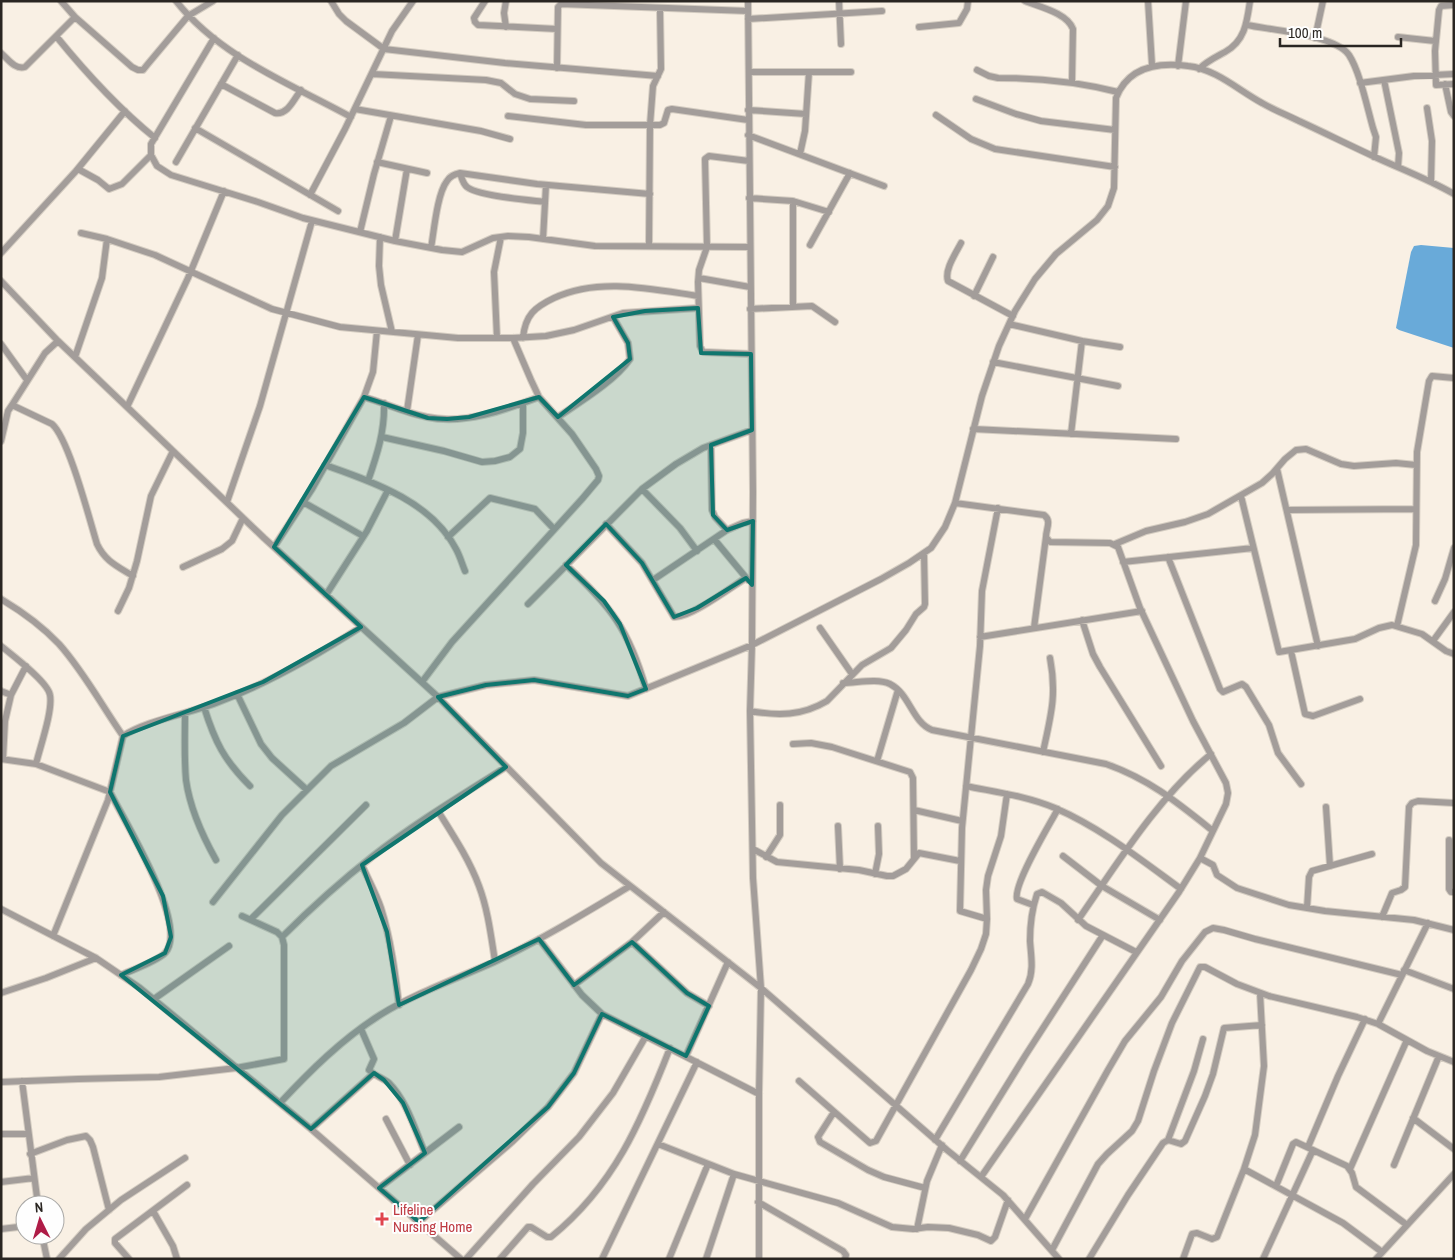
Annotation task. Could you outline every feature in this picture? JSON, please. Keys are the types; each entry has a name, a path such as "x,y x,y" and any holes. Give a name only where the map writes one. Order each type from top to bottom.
{"street":[{"path":"61,1 75,17 132,67 138,70 142,70 147,65 188,16 213,1"},
{"path":"176,1 188,16 238,55 351,117"},
{"path":"331,1 346,21 384,49 504,63 658,76"},
{"path":"310,195 355,109 392,31 413,1"},
{"path":"485,1 474,18 478,25 558,29"},
{"path":"506,1 504,13 506,27"},
{"path":"748,1 752,430 752,645 750,711 753,878 761,988 758,1094 759,1259"},
{"path":"839,1 841,44"},
{"path":"919,27 959,23 967,9 968,1"},
{"path":"1026,1 1060,16 1071,24 1073,29 1072,82"},
{"path":"1148,1 1152,65"},
{"path":"1178,66 1186,1"},
{"path":"1199,69 1207,61 1236,44 1247,25 1250,1"},
{"path":"1315,38 1323,1"},
{"path":"557,68 558,7 561,4 639,4 660,9 748,11"},
{"path":"1454,5 1441,6 1435,41 1436,85 1454,84"},
{"path":"649,246 650,125 653,86 661,69 660,9"},
{"path":"748,20 882,11"},
{"path":"1,53 16,66 20,68 25,67 75,17"},
{"path":"1247,25 1315,38 1334,43 1343,48 1354,64 1376,137 1374,156"},
{"path":"56,36 87,73 155,138"},
{"path":"1398,37 1435,41"},
{"path":"214,38 151,144 151,155 157,166 171,175 312,221 395,241 462,252 493,238 508,236 595,246 750,248"},
{"path":"176,162 238,55"},
{"path":"213,902 282,815 330,766 404,723 438,697 486,685 534,680 628,696 752,645 881,580 931,548 945,527 955,502 982,396 1013,316 1035,279 1056,254 1097,220 1108,206 1114,188 1116,98 1120,86 1128,78 1152,65 1189,66 1213,73 1262,103 1454,194"},
{"path":"977,70 998,78 1072,82 1118,92"},
{"path":"749,72 851,72"},
{"path":"800,154 806,114 809,72"},
{"path":"372,74 486,80 501,84 515,94 530,99 574,100"},
{"path":"1360,83 1454,74"},
{"path":"1384,80 1399,153 1398,167"},
{"path":"221,84 279,114 286,110 301,90"},
{"path":"1446,84 1450,112 1454,116"},
{"path":"976,98 1016,114 1041,121 1114,130"},
{"path":"1427,108 1432,141 1431,182"},
{"path":"355,109 481,131 510,139"},
{"path":"508,116 586,125 650,125 663,124 668,110 672,109 748,120"},
{"path":"748,110 806,114"},
{"path":"1,253 78,169 125,111"},
{"path":"936,115 972,139 995,149 1115,167"},
{"path":"360,232 377,162 391,116"},
{"path":"195,128 338,211"},
{"path":"748,135 884,186"},
{"path":"78,169 98,180 109,189 122,184 151,155"},
{"path":"749,161 708,156 705,159 706,247 699,278 698,308 700,346 703,352 751,354"},
{"path":"377,162 426,173"},
{"path":"395,241 407,169"},
{"path":"431,248 443,188 447,180 460,173 546,185 650,194"},
{"path":"460,173 464,184 469,189 545,202"},
{"path":"810,245 850,173"},
{"path":"543,239 546,185"},
{"path":"127,407 190,272 224,191"},
{"path":"749,198 793,201 829,212"},
{"path":"793,201 793,306"},
{"path":"227,502 260,406 312,221"},
{"path":"81,233 107,238 155,255 272,309 340,327 458,338 523,338 546,336 574,330 623,313 698,308"},
{"path":"380,237 379,266 381,285 392,332"},
{"path":"497,338 494,272 500,237"},
{"path":"76,358 102,278 107,238"},
{"path":"961,243 947,278 952,284 1013,316"},
{"path":"974,296 993,257"},
{"path":"699,278 750,287"},
{"path":"1,281 58,341 243,518 438,697 601,863 761,988 935,1140 1008,1200 1059,1259"},
{"path":"523,338 524,326 530,315 540,305 567,292 592,287 616,286 698,296"},
{"path":"750,308 812,306 836,322"},
{"path":"558,417 595,391 625,366 630,359 628,343 613,317"},
{"path":"1009,324 1082,341 1120,347"},
{"path":"274,547 303,502 364,397 373,372 377,331"},
{"path":"407,411 418,335"},
{"path":"422,682 452,642 596,483 599,476 565,424 539,397 513,338"},
{"path":"1,438 12,405 45,353 58,341"},
{"path":"1071,434 1082,341"},
{"path":"1,344 27,380"},
{"path":"994,362 1118,386"},
{"path":"1397,626 1416,545 1416,465 1430,378 1435,376 1454,378"},
{"path":"364,397 428,418 447,419 469,418 539,397"},
{"path":"368,481 382,437 384,403"},
{"path":"382,437 482,462 510,458 520,449 523,433 523,403"},
{"path":"12,405 57,429 71,462 102,555 133,576"},
{"path":"974,429 1176,439"},
{"path":"528,604 642,489 676,464 711,445 752,430"},
{"path":"711,445 712,510 715,517 727,530"},
{"path":"1046,537 1050,542 1056,543 1115,544 1146,531 1198,518 1262,483 1291,454 1301,449 1341,464 1354,466 1396,463 1416,465"},
{"path":"118,611 133,576 151,496 173,450"},
{"path":"325,465 368,481 406,499 436,521 457,550 465,571"},
{"path":"1277,469 1318,646"},
{"path":"642,489 680,528 697,551"},
{"path":"326,595 363,536 388,490"},
{"path":"1241,496 1277,651 1282,653 1318,646 1355,638 1385,626 1397,626 1422,634 1446,651 1454,654"},
{"path":"448,536 490,498 536,509 554,529"},
{"path":"303,502 363,536"},
{"path":"955,502 1047,517 1049,522 1034,628"},
{"path":"987,919 960,911 960,861 962,821 980,638 982,591 998,508"},
{"path":"1286,510 1416,509"},
{"path":"182,567 222,549 232,541 243,518"},
{"path":"653,580 727,530 752,521"},
{"path":"606,524 642,563 672,616 677,618 746,578"},
{"path":"714,539 752,585"},
{"path":"981,1177 1160,920 1200,858 1226,804 1228,793 1226,783 1142,611 1118,547 1115,544"},
{"path":"1123,562 1253,548"},
{"path":"1435,601 1445,579 1454,548"},
{"path":"750,711 772,715 788,715 827,701 862,665 891,648 916,614 924,608 924,554"},
{"path":"1168,557 1220,689 1225,692 1242,684 1246,687 1268,725 1278,753 1301,784"},
{"path":"566,564 604,601 620,624 633,650 646,689"},
{"path":"1,599 38,625 58,644 78,668 123,736"},
{"path":"980,638 1142,611"},
{"path":"1433,641 1454,612"},
{"path":"1082,620 1093,654 1100,667 1161,766"},
{"path":"53,936 110,792 123,736 129,732 185,714 236,694 322,652 361,627"},
{"path":"820,628 852,674"},
{"path":"1,646 26,666 48,689 50,696 45,729 36,764"},
{"path":"1291,651 1305,714 1313,716 1360,699"},
{"path":"1043,752 1054,697 1054,680 1050,658"},
{"path":"26,666 11,695 3,728 2,759 36,764 110,792 154,875 163,896 171,937 170,945 165,953 120,975"},
{"path":"843,683 881,682 890,684 898,690 925,727 1106,764 1129,772 1169,796 1213,830"},
{"path":"877,761 898,690"},
{"path":"1,691 11,695"},
{"path":"236,694 261,744 272,758 307,790"},
{"path":"204,707 212,733 221,752 236,772 250,786"},
{"path":"185,714 186,780 193,810 203,837 216,860"},
{"path":"793,744 820,744 906,769 912,775 914,860"},
{"path":"1078,920 1127,849 1169,796 1211,754"},
{"path":"282,936 315,904 362,865 438,811 506,767"},
{"path":"966,786 1007,794 1058,809 1100,830 1180,888"},
{"path":"799,1081 872,1144 876,1141 981,949 986,934 986,890 1002,828 1007,794"},
{"path":"1382,918 1392,893 1405,887 1409,807 1412,803 1418,801 1454,802"},
{"path":"766,857 780,835 780,805"},
{"path":"251,919 366,806"},
{"path":"1326,807 1330,866"},
{"path":"1033,905 1017,899 1017,891 1021,878 1058,809"},
{"path":"914,810 962,821"},
{"path":"438,811 460,847 479,886 488,918 495,961"},
{"path":"838,826 840,869"},
{"path":"875,874 879,854 878,826"},
{"path":"1449,840 1449,889 1451,892 1454,892"},
{"path":"753,849 766,857 785,864 893,876 906,869 917,855 922,853 960,861"},
{"path":"1307,908 1310,874 1315,870 1372,854"},
{"path":"1063,856 1102,886 1160,920"},
{"path":"1200,858 1213,865 1217,875 1237,888 1289,905 1428,923 1454,930"},
{"path":"362,865 381,909 385,924 393,956 399,1005"},
{"path":"280,1103 315,1067 380,1015 423,993 495,961 565,924 630,886"},
{"path":"935,1140 1028,984 1033,971 1030,940 1033,905 1038,894 1042,892 1061,903 1086,926 1136,952"},
{"path":"1,909 96,958 154,999 311,1129 461,1259"},
{"path":"574,984 632,942 664,912"},
{"path":"1,1082 159,1077 236,1068 284,1059 284,945 282,936 242,916"},
{"path":"1378,1024 1428,923"},
{"path":"1025,1219 1125,1041 1162,997 1182,961 1200,937 1209,930 1224,930 1255,939 1403,973 1454,989"},
{"path":"960,1161 1024,1056 1103,935"},
{"path":"539,938 582,995 602,1014 758,1094"},
{"path":"632,942 687,993 709,1006"},
{"path":"154,999 229,946"},
{"path":"1,993 96,958"},
{"path":"686,1056 728,962"},
{"path":"1052,1250 1098,1164 1106,1154 1132,1131 1138,1121 1162,1047 1198,968 1205,967 1237,984 1260,993 1365,1019 1454,1062"},
{"path":"1183,1259 1192,1234 1197,1233 1212,1239 1217,1237 1244,1169 1254,1135 1264,1066 1260,993"},
{"path":"419,1222 512,1142 548,1107 574,1072 602,1014"},
{"path":"1263,1259 1293,1195 1338,1076 1365,1019"},
{"path":"1168,1140 1181,1144 1185,1141 1213,1074 1224,1028 1262,1025"},
{"path":"361,1029 374,1056 374,1063 369,1069 396,1092 425,1153"},
{"path":"466,1259 532,1184 579,1136 613,1093 646,1036"},
{"path":"1089,1259 1132,1188 1163,1143 1168,1140 1194,1071 1203,1039"},
{"path":"1406,1040 1350,1169 1356,1187 1407,1225"},
{"path":"500,1259 528,1227 547,1237 551,1237 586,1205 614,1168 642,1117 670,1048"},
{"path":"1394,1164 1439,1056"},
{"path":"602,1259 697,1062"},
{"path":"311,1129 373,1074"},
{"path":"22,1081 37,1195"},
{"path":"834,1112 818,1136 820,1142 868,1170 884,1177 925,1188"},
{"path":"1413,1118 1454,1148"},
{"path":"386,1119 410,1164"},
{"path":"379,1188 459,1126"},
{"path":"1,1134 28,1134"},
{"path":"30,1154 66,1140 86,1136 93,1147 109,1210"},
{"path":"1276,1186 1294,1143 1310,1148 1350,1169"},
{"path":"658,1144 734,1174 838,1203 892,1227 903,1229 949,1228 978,1235 990,1241 993,1240 1008,1200"},
{"path":"917,1229 925,1188 932,1166 942,1145"},
{"path":"59,1259 86,1229 121,1200 185,1158"},
{"path":"669,1259 708,1164"},
{"path":"1244,1169 1343,1223 1382,1252"},
{"path":"706,1259 734,1174"},
{"path":"1376,1259 1454,1174"},
{"path":"1,1182 34,1178"},
{"path":"129,1259 115,1243 115,1239 187,1185"},
{"path":"758,1202 843,1251 846,1255 845,1259"},
{"path":"153,1211 173,1246 177,1259"},
{"path":"1,1229 15,1227"},
{"path":"44,1245 47,1259"}],"highlighted area":[{"path":"698,308 701,353 751,354 752,430 711,445 713,515 727,530 753,521 752,585 746,578 697,608 674,617 642,563 606,524 566,565 604,601 620,624 646,689 628,696 534,680 486,685 438,697 506,767 362,865 387,932 399,1005 539,939 574,985 632,942 687,993 709,1006 686,1056 602,1014 574,1073 548,1107 419,1222 379,1188 425,1153 403,1103 384,1080 374,1073 311,1129 121,975 165,953 171,937 163,896 110,792 123,736 263,682 361,627 274,547 364,397 428,418 447,419 469,417 539,397 558,417 630,359 628,343 613,317 645,311"}],"water":[{"path":"1414,246 1454,248 1454,348 1396,328 1411,252"}],"place":[{"name":"Lifeline Nursing Home","path":"382,1219"}]}
